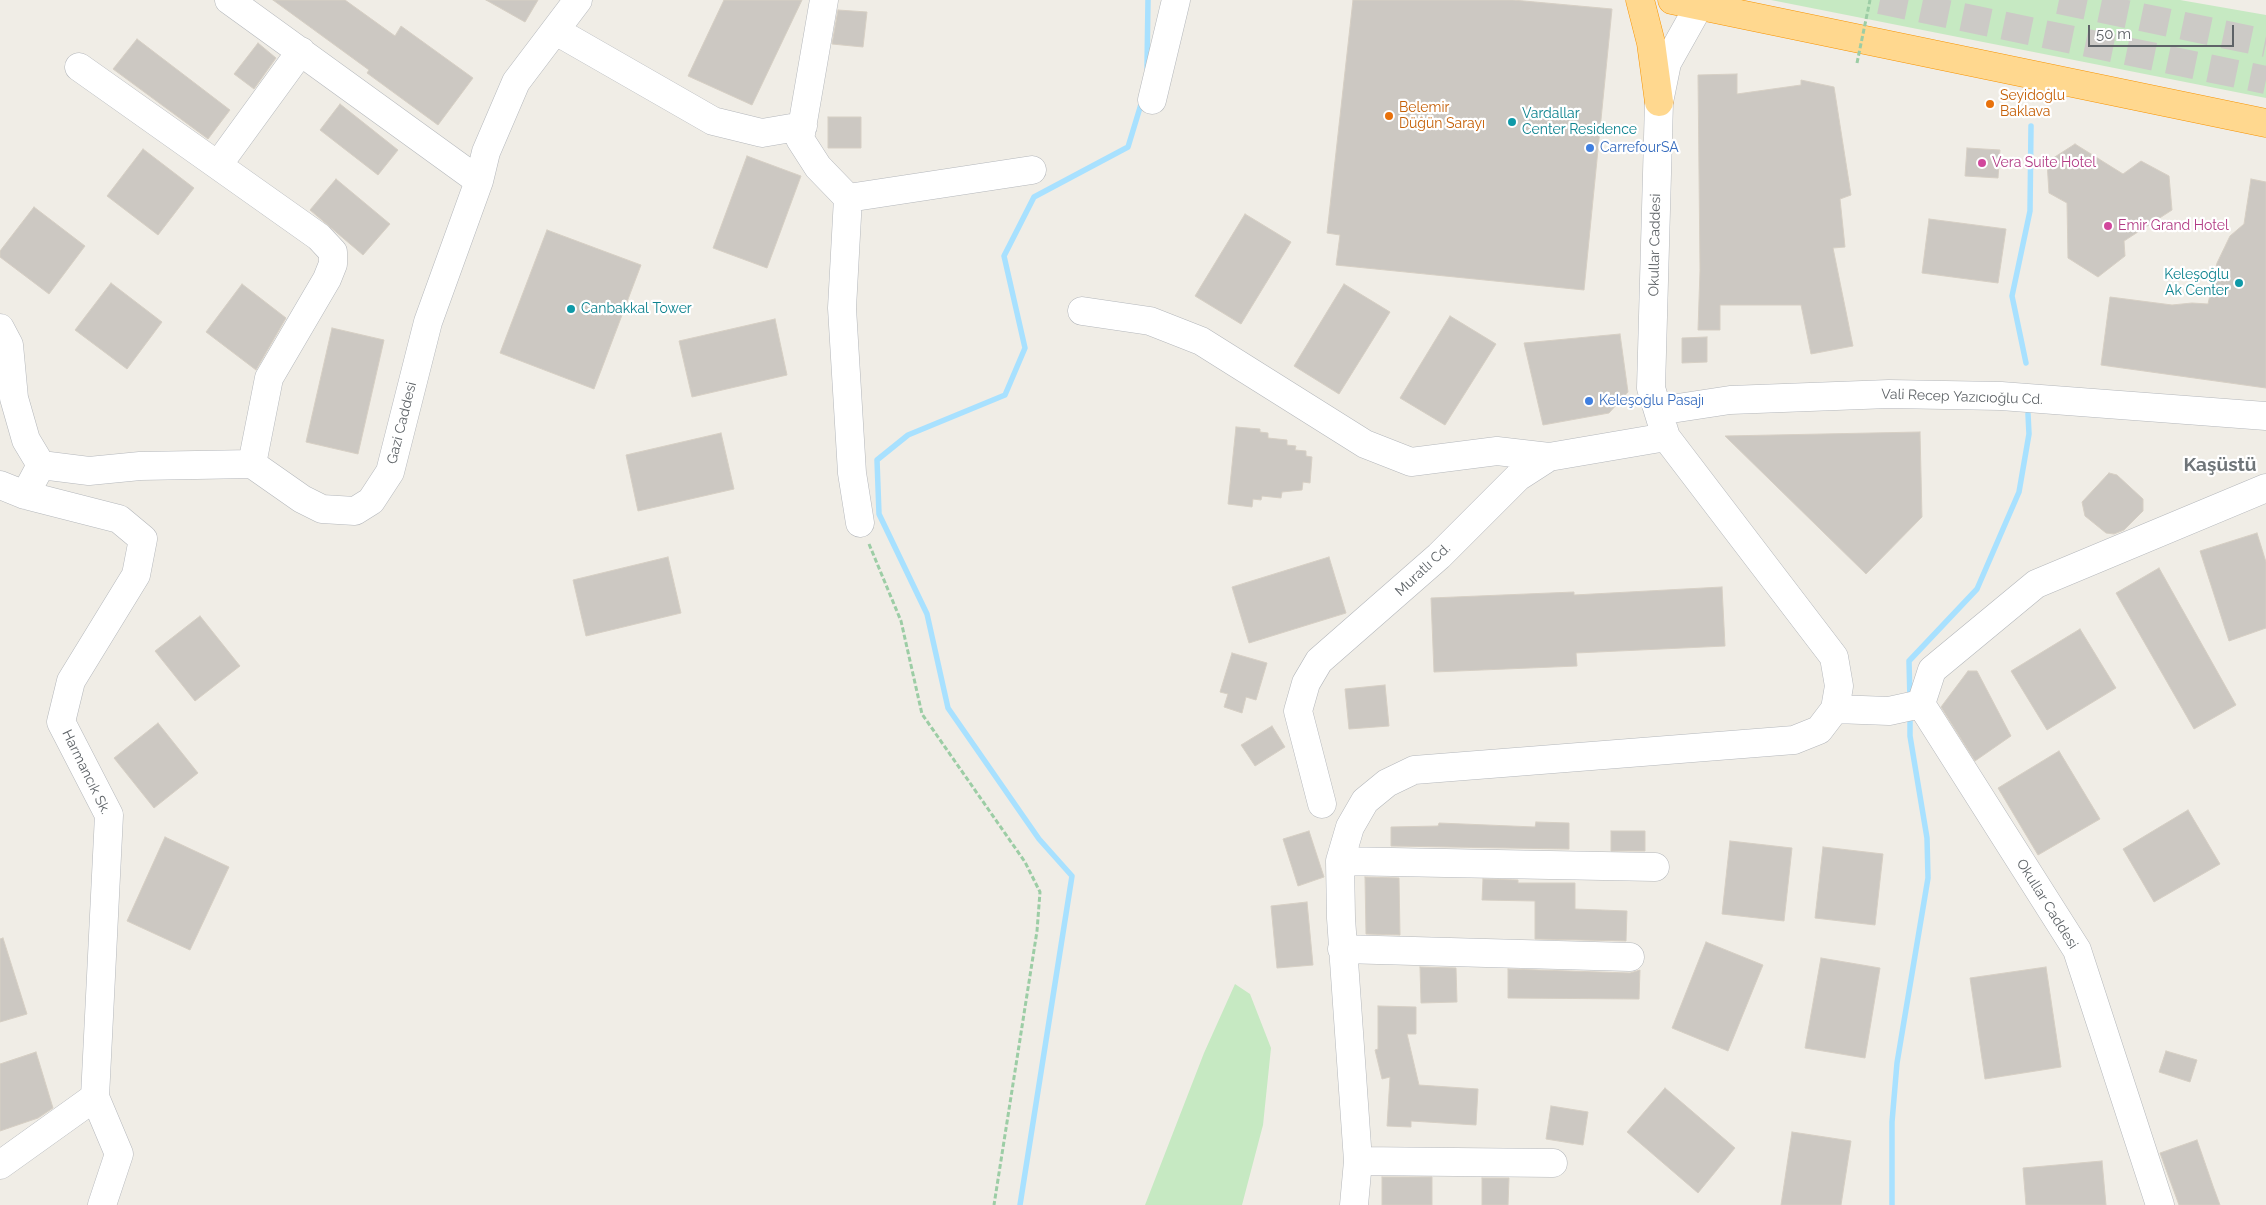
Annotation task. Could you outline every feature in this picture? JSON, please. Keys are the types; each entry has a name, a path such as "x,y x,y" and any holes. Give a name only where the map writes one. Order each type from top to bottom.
{"highway":[{"path":"1640,0 1651,43 1659,102"},
{"path":"1672,0 1706,3 2266,123"}],"street":[{"path":"228,0 301,50 479,181"},
{"name":"Gazi Caddesi","path":"252,464 302,499 322,509 355,511 371,501 390,472 428,322 479,181 486,152 516,82 578,0"},
{"path":"824,0 800,139 818,167 848,198 842,308 852,473 860,523"},
{"path":"1152,100 1176,0"},
{"name":"Okullar Caddesi","path":"1666,437 1655,400 1659,102 1667,63 1706,3"},
{"path":"556,31 713,121 762,134 803,126"},
{"path":"218,165 301,50"},
{"path":"41,466 89,471 140,466 252,464 270,378 327,280 333,264 332,252 319,237 79,66"},
{"path":"848,198 1032,170"},
{"path":"1082,311 1150,321 1201,341 1365,444 1411,462 1497,451 1549,457"},
{"path":"0,328 9,345 14,398 26,440 41,466"},
{"name":"Vali Recep Yazıcıoğlu Cd.","path":"1655,400 1730,400 1889,394 2001,396 2266,416"},
{"path":"1354,1205 1358,1161 1342,948 1340,861 1350,827 1365,801 1387,783 1414,770 1794,740 1819,730 1835,709 1840,686 1834,657 1666,437"},
{"name":"Muratlı Cd.","path":"1322,804 1298,711 1306,683 1319,661 1439,556 1518,477 1549,457 1666,437"},
{"path":"0,485 25,495 41,466"},
{"path":"1835,709 1889,711 1921,704 1932,670 2036,584 2266,488"},
{"name":"Harmancık Sk.","path":"25,495 119,519 143,539 136,575 72,681 61,722 109,815 95,1097 119,1154 102,1205"},
{"name":"Okullar Caddesi","path":"1921,704 2077,950 2160,1205"},
{"path":"1340,861 1654,867"},
{"path":"1342,948 1630,957"},
{"path":"0,1165 95,1097"},
{"path":"1358,1161 1553,1163"}],"path":[{"path":"1857,63 1870,0"},
{"path":"860,523 901,621 922,714 1025,862 1040,892 1037,931 994,1205"}],"green space":[{"path":"1771,0 2180,0 2266,15 2266,98"},
{"path":"1235,984 1250,994 1271,1048 1263,1125 1242,1205 1145,1205 1204,1053"}],"building":[{"path":"273,0 345,0 395,36 401,26 473,78 438,125 367,73 369,70"},
{"path":"486,0 538,0 525,22"},
{"path":"724,0 802,0 752,105 688,76"},
{"path":"1353,0 1513,0 1612,9 1584,290 1336,265 1340,235 1327,233"},
{"path":"838,10 867,12 863,47 832,44"},
{"path":"137,39 230,110 208,139 113,69"},
{"path":"258,43 276,58 254,89 234,74"},
{"path":"1737,74 1737,94 1801,85 1801,80 1834,87 1851,195 1840,199 1845,247 1833,248 1853,346 1811,354 1801,305 1720,305 1720,330 1698,330 1700,270 1698,75"},
{"path":"340,104 398,150 378,175 320,130"},
{"path":"828,117 861,117 861,148 828,148"},
{"name":"Emir Grand Hotel","path":"2075,144 2123,174 2141,161 2169,176 2172,210 2124,241 2125,256 2098,277 2068,258 2067,203 2049,193 2047,162"},
{"name":"Vera Suite Hotel","path":"1967,148 2000,150 1998,178 1965,176"},
{"path":"143,149 194,188 158,235 107,196"},
{"path":"747,156 801,176 767,268 713,248"},
{"path":"336,179 390,224 363,255 310,210"},
{"path":"2251,179 2266,182 2266,388 2101,365 2110,297 2172,305 2208,304 2217,263 2230,236 2244,224"},
{"path":"34,207 85,246 49,294 0,257 0,251"},
{"path":"1245,214 1291,242 1241,324 1195,296"},
{"path":"1929,219 2006,229 1998,283 1922,273"},
{"name":"Canbakkal Tower","path":"547,230 641,265 594,389 500,353"},
{"path":"111,283 162,322 127,369 75,330"},
{"path":"242,284 286,318 256,370 206,332"},
{"path":"1344,284 1390,312 1339,394 1294,366"},
{"path":"1450,316 1496,344 1445,425 1400,398"},
{"path":"775,319 787,375 692,397 679,341"},
{"path":"332,328 384,340 358,454 306,442"},
{"path":"1620,334 1628,392 1609,413 1543,425 1524,343"},
{"path":"1707,337 1707,362 1682,363 1682,338"},
{"path":"1236,427 1260,429 1260,432 1268,433 1268,438 1287,440 1287,445 1296,446 1295,450 1306,451 1306,456 1312,457 1310,483 1303,482 1302,490 1282,492 1281,498 1262,496 1261,500 1253,499 1252,507 1228,504"},
{"path":"1920,432 1922,517 1866,574 1725,436"},
{"path":"721,433 734,489 638,511 626,455"},
{"path":"2109,473 2117,475 2143,499 2143,511 2124,530 2114,534 2106,533 2085,516 2082,502"},
{"path":"2257,533 2266,562 2266,628 2229,641 2200,551"},
{"path":"668,557 681,613 586,636 573,580"},
{"path":"1329,557 1346,613 1249,643 1232,587"},
{"path":"2159,568 2236,705 2194,729 2116,593"},
{"path":"1722,587 1725,646 1576,653 1577,666 1434,672 1431,598 1574,592 1574,595"},
{"path":"200,616 240,666 195,701 155,651"},
{"path":"2080,629 2116,688 2047,730 2011,671"},
{"path":"1232,653 1267,663 1256,700 1246,697 1242,713 1224,707 1228,694 1220,692"},
{"path":"1968,671 1977,671 2011,736 1975,761 1941,707"},
{"path":"1385,685 1389,726 1349,729 1345,689"},
{"path":"158,723 198,773 154,808 114,758"},
{"path":"1272,726 1285,747 1255,766 1241,745"},
{"path":"2059,751 2100,819 2038,855 1998,788"},
{"path":"2188,810 2220,864 2154,902 2123,849"},
{"path":"1536,822 1569,823 1569,849 1391,846 1391,827 1438,826 1439,823 1535,827"},
{"path":"1309,831 1324,877 1298,886 1283,839"},
{"path":"1611,831 1645,831 1645,851 1611,851"},
{"path":"165,837 229,867 190,950 127,921"},
{"path":"1730,841 1792,848 1784,921 1722,914"},
{"path":"1823,847 1883,854 1875,925 1815,918"},
{"path":"1365,877 1399,878 1400,935 1366,934"},
{"path":"1483,879 1518,880 1518,883 1575,883 1575,909 1627,911 1626,941 1535,939 1535,901 1482,900"},
{"path":"1307,902 1313,965 1277,968 1271,906"},
{"path":"3,938 27,1014 0,1022 0,939"},
{"path":"1706,942 1763,965 1728,1051 1672,1028"},
{"path":"1821,958 1880,968 1865,1058 1805,1048"},
{"path":"1420,967 1456,968 1457,1002 1421,1003"},
{"path":"2046,967 2061,1067 1985,1079 1970,978"},
{"path":"1508,969 1630,973 1640,970 1639,999 1508,998"},
{"path":"1378,1006 1416,1007 1416,1034 1407,1034 1419,1085 1478,1089 1476,1125 1411,1121 1411,1127 1387,1126 1390,1077 1382,1079 1375,1050 1378,1049"},
{"path":"2166,1051 2197,1060 2190,1082 2159,1072"},
{"path":"36,1052 53,1108 38,1118 0,1131 0,1064"},
{"path":"1665,1088 1735,1148 1698,1193 1627,1132"},
{"path":"1551,1106 1588,1112 1583,1145 1546,1139"},
{"path":"1792,1132 1851,1141 1841,1205 1781,1205"},
{"path":"2197,1140 2220,1205 2179,1205 2160,1153"},
{"path":"2102,1161 2106,1205 2026,1205 2023,1168"},
{"path":"1382,1177 1432,1177 1432,1205 1382,1205"},
{"path":"1482,1178 1509,1178 1508,1205 1482,1205"}],"waterway":[{"path":"1147,67 1148,0"},
{"path":"1020,1205 1072,876 1039,839 948,708 927,614 879,514 877,460 908,435 1005,395 1025,348 1004,256 1034,197 1128,147 1142,101"},
{"path":"2026,363 2012,296 2030,211 2031,126"},
{"path":"1910,700 1909,661 1977,589 2019,492 2029,434 2028,414"},
{"path":"1892,1205 1892,1122 1897,1063 1928,878 1927,838 1910,736 1910,714"}],"tunnel":[{"path":"1880,0 2266,80"},
{"path":"2059,0 2266,43"}],"place":[{"name":"Seyidoğlu Baklava","path":"1990,104"},
{"name":"Belemir Düğün Sarayı","path":"1389,116"},
{"name":"Vardallar Center Residence","path":"1512,122"},
{"name":"CarrefourSA","path":"1590,148"},
{"name":"Vera Suite Hotel","path":"1982,163"},
{"name":"Emir Grand Hotel","path":"2108,226"},
{"name":"Keleşoğlu Ak Center","path":"2239,283"},
{"name":"Canbakkal Tower","path":"571,309"},
{"name":"Keleşoğlu Pasajı","path":"1589,401"}],"district":[{"name":"Kaşüstü","path":"2220,465"}]}
